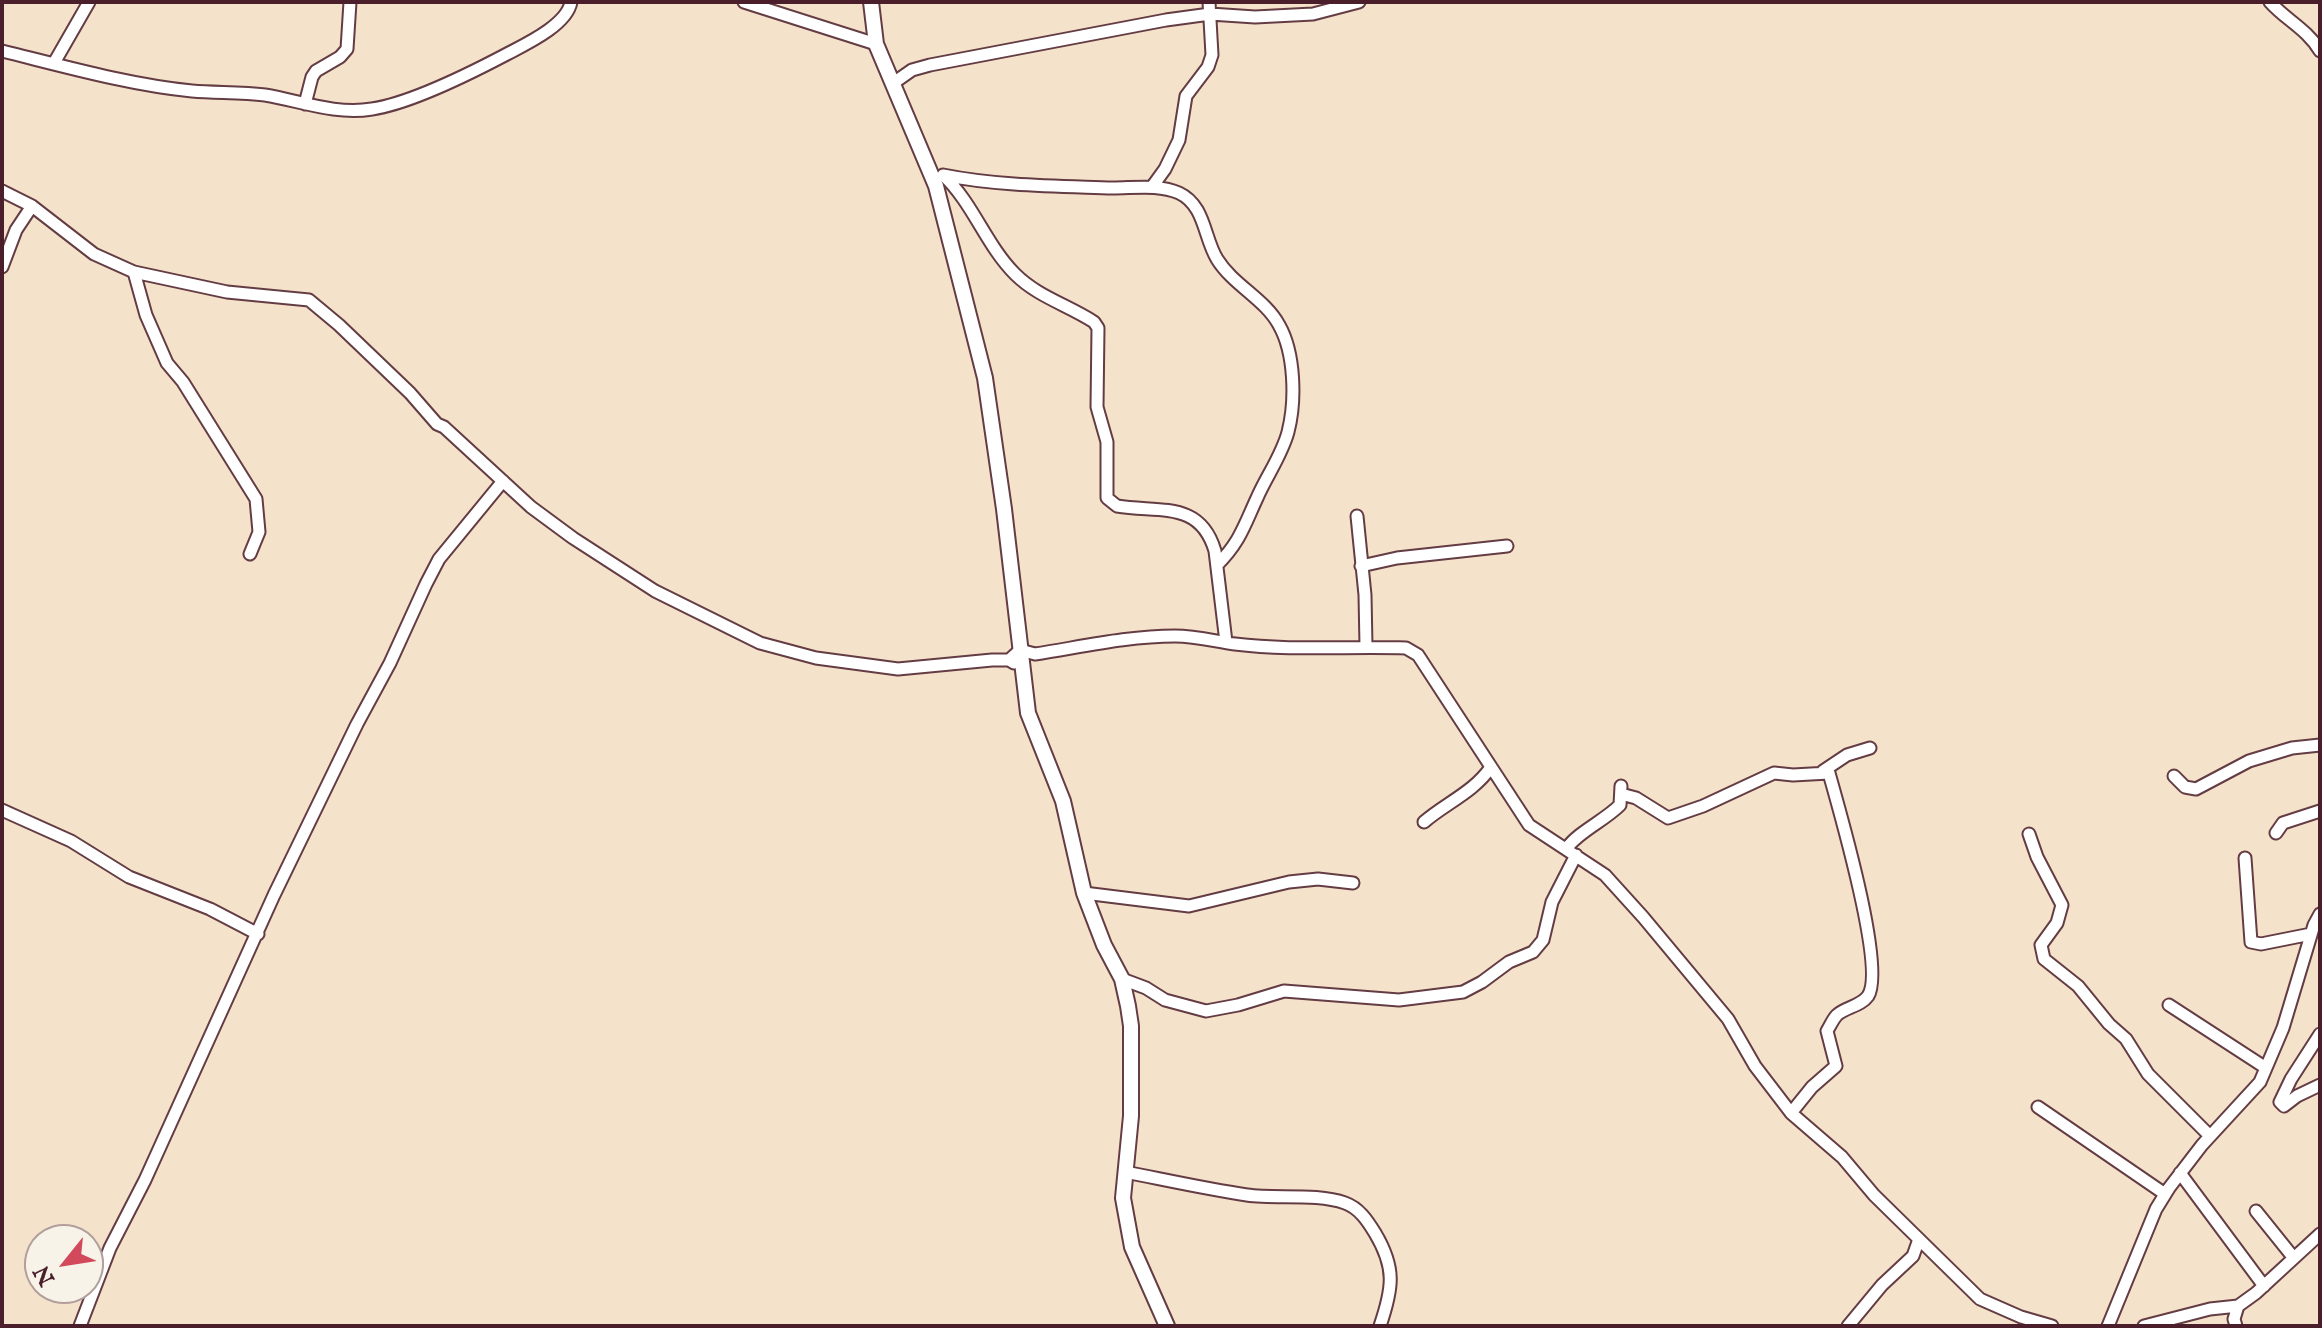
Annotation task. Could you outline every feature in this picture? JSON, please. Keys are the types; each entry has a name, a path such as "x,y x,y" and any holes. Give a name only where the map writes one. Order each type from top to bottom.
{"street":[{"path":"54,63 89,2"},
{"path":"305,104 316,71 340,57 347,49 350,2"},
{"path":"2,51 128,81 192,91 264,95 342,112 374,109 403,100 534,40 562,19 571,2"},
{"path":"744,2 876,44"},
{"path":"871,2 876,44 936,186 985,378 1004,509 1017,659 1028,713 1063,801 1084,893 1104,945 1122,979 1131,1026 1131,1116 1123,1198 1132,1247 1167,1326"},
{"path":"892,84 912,70 930,65 1209,8 1255,17 1313,14 1359,2"},
{"path":"2270,2 2305,30 2320,51"},
{"path":"1152,187 1179,140 1186,96 1208,67 1212,55 1209,8"},
{"path":"925,161 956,187 1013,272 1031,288 1082,314 1098,328 1097,407 1107,442 1107,498 1110,502 1133,508 1188,514 1201,523 1211,538 1217,565 1226,642"},
{"path":"943,175 975,181 1152,187 1178,192 1193,202 1218,262 1278,322 1290,346 1293,380 1288,432 1247,525 1230,552 1217,565"},
{"path":"2,191 32,206 94,254 134,272 227,292 309,300 410,393 437,424 531,507 655,591 760,643 816,658 898,669 1017,659 1172,636 1310,647 1406,648 1418,655 1529,825 1605,875 1690,971 1737,1032 1755,1066 1791,1113 1842,1157 1874,1195 1980,1299 2021,1317 2052,1326"},
{"path":"2,267 16,230 32,206"},
{"path":"134,272 146,315 167,363 183,382 256,499 259,532 250,554"},
{"path":"80,1326 110,1248 145,1180 335,770 439,559 503,481"},
{"path":"1357,516 1365,595 1366,646"},
{"path":"1361,566 1410,556 1507,546"},
{"path":"2174,776 2185,787 2196,789 2249,761 2292,748 2320,745"},
{"path":"1823,771 1847,755 1870,748"},
{"path":"1424,822 1480,783 1491,767"},
{"path":"1122,979 1146,988 1165,1000 1206,1011 1284,991 1399,1000 1463,992 1509,962 1533,952 1543,940 1572,841 1620,805 1621,790 1668,818 1703,806 1774,773 1793,775 1823,771 1829,773 1847,836 1873,972 1870,994 1837,1015 1827,1031 1836,1066 1812,1087 1791,1113"},
{"path":"2,810 71,841 129,877 210,909 258,934"},
{"path":"2276,833 2283,823 2320,811"},
{"path":"2029,834 2037,857 2062,905 2057,923 2041,945 2042,954 2078,986 2109,1024 2126,1039 2148,1074 2210,1136"},
{"path":"2245,858 2251,942 2261,944 2311,934"},
{"path":"1084,893 1189,906 1289,882 1318,879 1353,883"},
{"path":"2108,1326 2165,1194 2210,1136 2256,1088 2283,1028 2320,914"},
{"path":"2169,1005 2266,1068"},
{"path":"2320,1034 2280,1102 2284,1106 2320,1085"},
{"path":"2038,1107 2165,1194"},
{"path":"1125,1172 1250,1196 1304,1197 1345,1203 1365,1216 1387,1252 1389,1290 1380,1326"},
{"path":"2180,1173 2264,1286"},
{"path":"2256,1211 2293,1257"},
{"path":"2236,1326 2234,1314 2238,1306 2320,1234"},
{"path":"1848,1326 1882,1285 1913,1256 1919,1239"},
{"path":"1913,1256 1938,1257"},
{"path":"2144,1326 2210,1309 2238,1306"}]}
